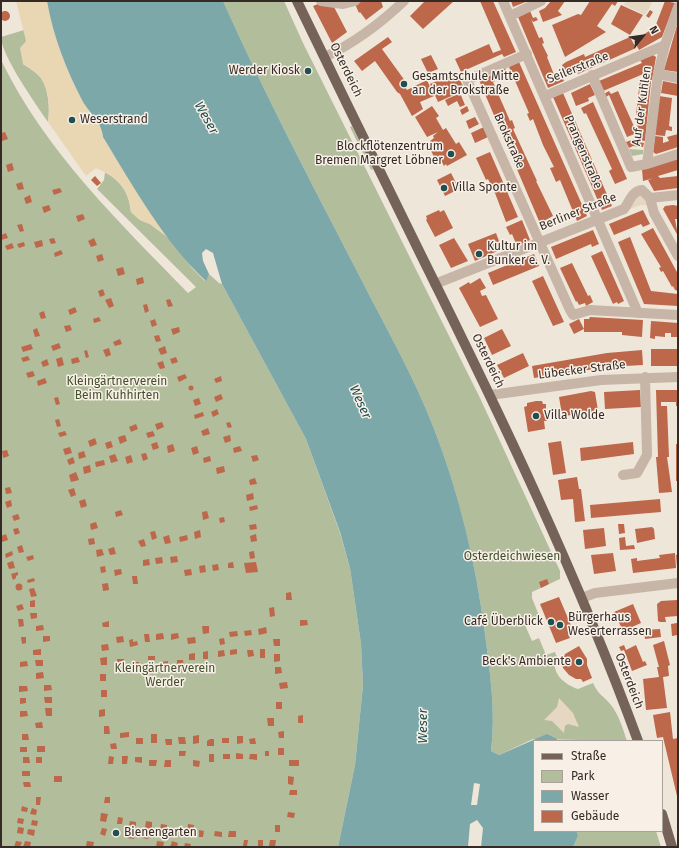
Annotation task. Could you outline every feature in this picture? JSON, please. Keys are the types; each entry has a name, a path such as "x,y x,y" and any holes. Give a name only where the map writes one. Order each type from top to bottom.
{"main road":[{"name":"Osterdeich","path":"297,1 490,395 582,598 638,740"},
{"path":"663,817 672,847"}],"street":[{"path":"321,1 343,4 355,1"},
{"name":"Prangenstraße","path":"503,1 638,313"},
{"path":"510,16 541,1"},
{"path":"325,57 342,49 398,3"},
{"name":"Auf der Kuhlen","path":"648,164 658,74 665,45 678,7"},
{"name":"Seilerstraße","path":"545,96 665,45"},
{"name":"Brokstraße","path":"526,54 467,80 570,310 574,315 590,310 638,313"},
{"path":"658,74 678,78"},
{"path":"592,75 631,167 648,164 678,154"},
{"name":"Berliner Straße","path":"435,284 624,209 633,194 637,191 642,190 650,198 678,195"},
{"path":"650,198 654,212 678,256"},
{"path":"638,313 678,315"},
{"name":"Lübecker Straße","path":"490,395 602,380 678,376"},
{"path":"623,475 638,473 647,455 645,377"},
{"path":"582,598 595,592 678,583"}],"green space":[{"name":"Osterdeichwiesen","path":"223,1 284,1 303,43 480,398 560,571 560,579 532,592 532,598 540,618 525,625 532,641 539,638 546,655 555,652 557,657 555,668 557,673 568,684 578,689 593,683 597,691 611,705 616,713 627,740 533,739 499,755 491,751 493,722 492,693 481,607 477,581 459,503 451,477 433,426 408,369 256,71"},
{"path":"24,30 27,41 23,64 37,74 44,83 48,100 48,122 20,80 7,56 3,45 1,37"},
{"path":"1,60 39,125 61,155 110,212 188,293 196,287 97,189 104,180 105,172 116,180 124,189 131,212 140,220 150,224 170,239 192,268 205,281 209,274 222,284 306,439 340,533 350,568 361,644 363,685 355,765 338,847 1,847"},
{"path":"352,126 373,169 371,170 350,127"},
{"path":"629,149 643,150 643,154 632,156"},
{"path":"577,832 656,832 661,847 573,847 578,836"}],"sand":[{"name":"Weserstrand","path":"16,1 47,1 61,52 82,100 98,122 103,137 130,181 170,239 150,224 140,220 131,212 130,203 125,190 121,184 111,176 96,168 86,176 48,122 48,100 44,83 37,74 23,64 20,48 26,41"}],"shaded area":[{"path":"626,1 653,1 645,15 624,5"},
{"path":"637,191 652,205 641,205 627,210"},
{"path":"559,698 573,713 579,727 568,724 565,726 564,733 552,721 544,720 557,707"}],"water":[{"name":"Weser","path":"47,1 223,1 290,140 408,369 433,426 442,451 459,503 477,581 492,692 493,722 491,751 499,755 533,740 533,832 577,832 578,836 573,847 481,847 483,828 477,820 470,824 468,847 338,847 355,765 363,685 361,644 350,568 340,532 306,439 222,284 213,253 206,249 202,253 203,261 209,274 206,281 176,249 150,213 103,137 98,122 82,100 65,64 56,40"},
{"path":"547,734 557,740 533,740"}],"pier":[{"path":"474,783 480,784 477,805 471,805"}],"building":[{"path":"364,1 381,1 383,7 366,20 360,12 359,13 355,4"},
{"path":"425,1 454,1 423,29 410,16"},
{"path":"480,1 493,1 516,52 504,57 502,54 461,72 455,59 489,44 493,53 501,50"},
{"path":"511,1 528,1 513,7"},
{"path":"551,1 565,1 558,11 562,15 543,22 539,11 545,8"},
{"path":"590,1 618,1 615,6 612,4 597,26 606,32 565,57 552,25 578,14 581,15"},
{"path":"665,1 675,3 662,37 639,50 634,41 655,27"},
{"path":"318,4 334,7 347,32 332,43 313,6"},
{"path":"621,5 643,15 630,35 611,24"},
{"path":"650,10 653,12 649,18 646,16"},
{"path":"5,11 10,16 5,21 0,16"},
{"path":"530,11 533,18 536,17 538,20 533,22 531,19 539,38 542,37 544,43 542,44 555,77 561,74 564,81 548,88 518,17"},
{"path":"678,22 678,72 664,70"},
{"path":"388,37 392,42 382,49 408,85 405,87 407,90 427,80 434,96 420,102 423,109 412,116 400,94 375,61 362,71 354,61"},
{"path":"630,37 636,48 578,74 577,72 567,77 562,65 566,62 584,54 585,57"},
{"path":"431,55 438,69 428,73 421,59"},
{"path":"653,55 656,57 652,80 647,79 648,72 603,91 599,81 642,63 640,60"},
{"path":"519,62 587,216 577,221 560,180 556,182 550,168 554,167 543,145 533,119 530,121 527,114 529,113 509,67"},
{"path":"308,68 311,73 306,76 303,71"},
{"path":"505,68 508,75 499,79 496,72"},
{"path":"456,72 465,90 438,102 430,84"},
{"path":"492,75 495,81 493,82 510,121 512,120 515,128 513,129 553,216 542,222 539,221 479,80"},
{"path":"640,80 651,81 645,141 638,140 638,142 644,143 643,147 633,146 629,148 626,142 637,138 638,115 636,115"},
{"path":"663,81 678,84 678,96 661,93"},
{"path":"590,84 595,95 588,98 589,101 576,106 571,93"},
{"path":"609,91 611,94 618,91 637,133 627,137 609,95 606,97 604,94"},
{"path":"460,93 465,105 460,107 457,101 448,106 445,100"},
{"path":"563,93 612,206 602,210 553,97"},
{"path":"659,96 672,98 669,126 672,127 672,131 666,130 665,136 655,135"},
{"path":"593,102 627,179 615,184 609,171 612,169 586,113 584,114 581,108"},
{"path":"432,106 439,116 436,118 443,130 446,128 456,144 459,142 467,155 447,166 446,164 444,166 442,162 438,164 431,151 435,149 430,141 438,132 427,137 415,117"},
{"path":"467,106 469,111 462,115 460,110"},
{"path":"475,117 479,124 469,129 466,121"},
{"path":"484,127 488,137 475,143 471,133"},
{"path":"5,132 8,139 2,141 1,133"},
{"path":"678,134 678,147 656,154 653,152 655,136 663,137 663,143 669,141 667,137"},
{"path":"490,152 518,217 506,222 495,193 488,179 486,180 476,158"},
{"path":"678,159 678,170 658,176 660,178 678,176 678,188 654,191 648,180 654,178 643,181 642,169"},
{"path":"12,163 14,170 8,172 6,165"},
{"path":"451,173 459,189 445,196 437,180"},
{"path":"95,176 101,183 97,186 91,180"},
{"path":"22,182 24,189 18,190 16,184"},
{"path":"60,188 62,192 54,195 52,190"},
{"path":"30,195 32,202 26,204 24,198"},
{"path":"49,205 51,210 44,213 42,207"},
{"path":"665,206 678,206 678,219 675,219 678,236 663,209"},
{"path":"439,210 440,212 444,210 453,228 435,237 426,220 426,216"},
{"path":"643,210 650,224 643,227 641,224 614,235 609,224"},
{"path":"83,214 85,219 78,222 76,216"},
{"path":"522,220 530,240 517,246 512,234 510,235 506,227"},
{"path":"22,224 24,231 20,232 17,225"},
{"path":"653,228 678,274 678,291 675,290 673,286 672,287 663,271 661,272 659,268 661,267 641,234"},
{"path":"593,230 599,244 592,247 591,244 556,259 551,247"},
{"path":"6,233 8,238 1,240 1,235"},
{"path":"496,233 502,249 475,261 468,244"},
{"path":"630,237 651,291 678,294 678,306 644,304 618,242"},
{"path":"54,238 56,243 51,244 49,239"},
{"path":"94,238 97,245 91,247 88,241"},
{"path":"454,238 468,261 451,268 439,245"},
{"path":"42,240 43,246 36,248 34,242"},
{"path":"24,242 25,246 19,248 17,244"},
{"path":"12,243 14,248 7,250 5,246"},
{"path":"61,250 63,254 55,257 54,253"},
{"path":"602,251 624,301 618,304 617,302 613,304 591,256"},
{"path":"102,254 104,260 98,262 96,256"},
{"path":"534,254 539,266 493,285 488,273"},
{"path":"572,263 588,296 590,295 593,302 586,306 585,303 579,305 577,301 576,302 560,268"},
{"path":"123,267 125,274 118,276 116,269"},
{"path":"543,276 564,322 553,326 532,281"},
{"path":"143,277 144,283 137,285 136,279"},
{"path":"480,278 486,288 480,291 482,296 486,295 498,319 480,327 459,288"},
{"path":"103,289 105,295 100,297 98,291"},
{"path":"111,298 114,306 109,308 105,300"},
{"path":"170,299 173,306 168,307 166,300"},
{"path":"147,304 149,311 145,313 143,305"},
{"path":"75,307 77,312 70,315 68,310"},
{"path":"44,311 46,318 41,319 39,313"},
{"path":"99,317 101,321 94,323 93,319"},
{"path":"590,317 643,320 642,337 622,335 622,332 584,332 584,319 589,319"},
{"path":"155,319 157,325 152,327 150,321"},
{"path":"579,319 584,329 574,334 569,324"},
{"path":"651,321 678,323 678,337 671,337 671,333 665,333 665,337 655,336 655,339 650,338"},
{"path":"70,325 72,330 66,332 64,326"},
{"path":"179,327 180,332 173,335 171,329"},
{"path":"37,328 40,336 35,337 33,330"},
{"path":"502,329 511,346 492,355 484,338"},
{"path":"159,335 161,341 156,342 154,336"},
{"path":"120,339 122,344 115,346 113,342"},
{"path":"59,343 61,348 53,351 51,346"},
{"path":"31,344 33,349 23,352 21,347"},
{"path":"165,346 167,353 161,355 158,349"},
{"path":"109,348 111,355 106,357 103,350"},
{"path":"651,349 678,349 678,366 651,366"},
{"path":"87,350 89,357 86,358 84,351"},
{"path":"642,350 643,365 608,367 534,378 532,366 607,353"},
{"path":"523,353 529,366 504,378 497,365"},
{"path":"28,356 30,360 23,362 21,358"},
{"path":"62,357 64,365 58,367 56,359"},
{"path":"78,357 80,362 72,364 71,359"},
{"path":"176,357 178,362 172,364 170,359"},
{"path":"47,359 49,365 43,367 41,362"},
{"path":"163,361 165,368 160,369 157,363"},
{"path":"33,371 35,376 28,378 26,373"},
{"path":"185,374 187,378 179,382 177,377"},
{"path":"221,376 222,381 216,383 214,379"},
{"path":"45,378 47,383 38,386 37,381"},
{"path":"189,386 193,386 193,390 189,390"},
{"path":"640,390 641,407 605,409 604,392"},
{"path":"656,390 678,390 678,406 676,406 676,402 661,402 661,406 667,406 669,457 667,457 672,492 659,493 656,457 658,457"},
{"path":"591,391 595,392 598,411 572,417 572,415 562,415 559,397"},
{"path":"221,394 223,399 216,402 214,397"},
{"path":"58,397 60,404 56,405 54,398"},
{"path":"199,398 201,404 195,406 193,400"},
{"name":"Villa Wolde","path":"542,401 543,404 546,404 546,414 548,418 547,421 544,421 545,429 528,432 524,407 527,406 527,403"},
{"path":"217,409 219,414 213,417 211,412"},
{"path":"203,412 204,416 195,419 194,415"},
{"path":"59,419 61,426 57,427 55,420"},
{"path":"162,422 164,427 157,430 155,424"},
{"path":"230,422 232,427 228,428 226,423"},
{"path":"136,424 138,429 131,432 129,427"},
{"path":"208,428 210,434 203,436 201,431"},
{"path":"65,431 67,435 60,437 58,433"},
{"path":"153,431 155,436 148,438 146,433"},
{"path":"125,435 127,441 120,444 118,437"},
{"path":"230,435 231,441 225,443 223,437"},
{"path":"95,438 97,444 90,447 88,441"},
{"path":"111,441 113,447 107,449 105,443"},
{"path":"561,441 566,473 553,475 548,443"},
{"path":"157,442 159,448 153,450 151,444"},
{"path":"633,442 634,454 581,461 580,448"},
{"path":"173,444 175,451 168,453 167,446"},
{"path":"676,444 678,444 678,481 676,481"},
{"path":"197,446 199,453 193,455 191,448"},
{"path":"240,446 242,451 234,453 233,448"},
{"path":"70,447 72,453 65,455 63,449"},
{"path":"7,450 9,456 3,458 2,451"},
{"path":"84,451 86,457 79,459 78,453"},
{"path":"146,453 148,459 143,461 141,454"},
{"path":"115,454 118,461 111,463 109,456"},
{"path":"131,455 133,462 127,464 125,457"},
{"path":"257,455 259,460 253,462 251,456"},
{"path":"210,456 211,461 204,463 203,458"},
{"path":"73,457 75,463 69,465 67,460"},
{"path":"104,460 105,465 96,467 95,462"},
{"path":"90,465 91,472 84,474 83,467"},
{"path":"224,466 225,472 217,474 216,468"},
{"path":"76,472 79,480 71,482 69,475"},
{"path":"577,477 579,489 581,489 585,521 575,522 573,499 561,500 558,480"},
{"path":"255,478 257,484 250,485 249,480"},
{"path":"10,487 12,493 6,494 5,488"},
{"path":"74,488 76,495 71,497 68,490"},
{"path":"253,493 254,499 247,501 246,495"},
{"path":"85,499 87,506 81,508 79,501"},
{"path":"660,499 661,512 591,518 590,505"},
{"path":"11,500 12,506 7,508 5,502"},
{"path":"257,505 258,509 250,511 249,507"},
{"path":"121,510 123,515 116,517 115,512"},
{"path":"207,511 209,518 203,520 202,512"},
{"path":"18,514 20,519 14,521 12,516"},
{"path":"224,517 225,522 220,523 219,518"},
{"path":"96,522 98,528 91,530 90,524"},
{"path":"256,524 257,529 250,530 249,525"},
{"path":"618,524 624,524 625,533 619,534"},
{"path":"652,527 654,529 655,539 637,543 635,529"},
{"path":"18,528 20,533 15,535 13,529"},
{"path":"604,528 606,546 585,549 583,530"},
{"path":"200,530 201,537 195,539 194,532"},
{"path":"155,531 157,538 152,540 150,532"},
{"path":"6,534 8,540 2,542 1,536"},
{"path":"256,534 257,541 251,542 250,536"},
{"path":"169,535 171,543 165,544 163,537"},
{"path":"187,535 188,540 180,542 179,537"},
{"path":"625,537 626,546 634,545 635,549 620,550 619,538"},
{"path":"94,538 95,544 89,545 88,539"},
{"path":"144,539 146,546 141,547 138,541"},
{"path":"22,545 24,552 19,553 17,547"},
{"path":"114,547 116,554 110,555 108,549"},
{"path":"102,549 104,555 97,557 96,550"},
{"path":"12,551 13,555 6,558 5,554"},
{"path":"254,551 255,558 250,559 249,552"},
{"path":"613,553 616,571 594,574 591,555"},
{"path":"675,553 676,568 633,573 631,559 637,558 637,561 660,558 659,555"},
{"path":"678,554 678,567 677,567 676,555"},
{"path":"33,555 34,559 28,561 26,557"},
{"path":"177,556 178,562 171,563 170,557"},
{"path":"162,557 163,563 156,564 155,558"},
{"path":"149,559 150,565 143,566 143,560"},
{"path":"13,561 15,568 9,569 7,563"},
{"path":"233,562 234,568 228,568 228,563"},
{"path":"256,562 258,572 246,573 244,563"},
{"path":"218,564 219,570 213,571 212,565"},
{"path":"205,565 206,572 200,573 199,566"},
{"path":"105,566 106,572 101,573 100,567"},
{"path":"121,569 122,574 115,576 114,570"},
{"path":"191,569 192,575 185,576 184,570"},
{"path":"18,572 18,575 13,580 11,574"},
{"path":"132,576 137,576 138,584 133,584"},
{"path":"34,578 35,581 28,583 27,580"},
{"path":"547,579 549,584 541,588 539,582"},
{"path":"108,583 109,590 103,591 102,584"},
{"path":"19,584 22,587 19,590 16,587"},
{"path":"34,588 37,596 31,597 29,589"},
{"path":"291,592 292,600 286,600 286,593"},
{"name":"Bürgerhaus Weserterrassen","path":"559,597 573,630 568,632 570,638 556,643 540,604"},
{"path":"35,600 35,607 30,607 30,601"},
{"path":"677,600 678,616 665,617 666,622 658,621 657,604 661,601"},
{"path":"22,604 24,609 18,611 16,606"},
{"path":"633,604 641,623 623,631 614,612"},
{"path":"274,607 275,616 270,617 269,608"},
{"path":"30,613 37,613 37,618 31,619"},
{"path":"18,619 23,619 24,626 19,627"},
{"path":"300,620 307,620 308,625 300,626"},
{"path":"109,621 109,627 103,627 102,623"},
{"path":"677,623 678,635 672,636 671,624"},
{"path":"43,625 44,630 36,631 36,626"},
{"path":"202,626 209,626 209,633 203,634"},
{"path":"266,627 267,633 259,635 258,629"},
{"path":"660,629 661,637 645,639 644,630"},
{"path":"251,630 252,635 245,636 244,631"},
{"path":"237,631 238,636 230,637 229,632"},
{"path":"163,633 164,639 156,640 156,634"},
{"path":"178,633 179,638 171,640 171,634"},
{"path":"144,634 149,634 150,642 145,642"},
{"path":"43,636 50,636 50,641 43,642"},
{"path":"123,636 124,642 117,643 116,637"},
{"path":"21,637 26,637 26,643 22,644"},
{"path":"195,637 196,643 188,644 187,638"},
{"path":"224,638 225,644 220,645 219,639"},
{"path":"133,639 133,642 137,641 138,645 130,647 129,640"},
{"path":"273,639 280,639 280,646 274,646"},
{"path":"664,641 670,665 668,666 669,676 663,677 667,708 646,710 643,679 659,677 657,667 659,667 653,645"},
{"path":"108,644 109,650 102,651 101,645"},
{"path":"624,645 626,650 636,645 643,662 645,661 647,665 632,671 624,650 621,651 619,647"},
{"path":"579,646 587,659 587,665 592,678 583,682 581,679 576,679 569,675 563,668 562,663 565,654"},
{"path":"41,649 41,655 33,655 33,650"},
{"path":"237,649 237,654 230,655 230,650"},
{"path":"260,649 265,649 265,658 260,658"},
{"path":"224,650 225,656 218,657 218,651"},
{"path":"247,650 253,650 254,656 248,657"},
{"path":"208,651 208,659 203,659 203,652"},
{"path":"195,653 195,660 189,660 189,654"},
{"path":"274,654 280,654 280,661 274,662"},
{"path":"148,656 155,656 155,660 148,660"},
{"path":"107,657 107,665 101,665 100,658"},
{"path":"117,659 124,659 125,666 118,666"},
{"path":"35,660 43,660 43,666 36,666"},
{"path":"177,660 183,660 184,668 177,669"},
{"path":"27,661 28,666 20,667 20,662"},
{"path":"168,661 168,666 161,667 161,662"},
{"path":"132,662 139,662 139,667 132,667"},
{"path":"275,667 281,667 282,673 275,674"},
{"path":"43,672 44,678 36,679 36,673"},
{"path":"100,674 106,674 106,681 100,681"},
{"path":"287,682 288,688 280,689 279,683"},
{"path":"44,685 51,685 52,690 44,691"},
{"path":"19,686 27,686 28,691 19,692"},
{"path":"101,690 107,690 107,697 101,697"},
{"path":"44,697 52,697 52,703 45,703"},
{"path":"20,698 26,698 26,703 20,704"},
{"path":"276,702 282,702 282,709 276,709"},
{"path":"45,708 52,708 52,716 46,716"},
{"path":"105,709 105,716 99,717 99,710"},
{"path":"20,711 27,711 28,716 20,717"},
{"path":"670,712 673,739 678,738 677,796 663,737 657,738 653,715"},
{"path":"303,715 303,723 298,723 298,716"},
{"path":"267,718 274,718 274,726 268,726"},
{"path":"42,722 43,728 36,728 35,723"},
{"path":"104,726 109,726 110,734 104,734"},
{"path":"284,731 284,738 279,738 278,732"},
{"path":"129,732 129,737 120,738 120,733"},
{"path":"22,734 28,734 29,740 22,740"},
{"path":"151,734 157,734 157,743 151,743"},
{"path":"199,735 199,743 193,744 193,736"},
{"path":"237,736 243,736 243,743 237,744"},
{"path":"178,737 185,737 186,744 179,744"},
{"path":"136,738 143,738 143,744 136,744"},
{"path":"222,738 229,738 229,743 222,743"},
{"path":"255,738 256,744 250,744 249,739"},
{"path":"165,739 172,739 172,745 166,745"},
{"path":"214,739 214,746 207,746 207,741"},
{"path":"116,743 117,749 111,749 110,744"},
{"path":"37,746 45,746 45,752 37,752"},
{"path":"20,747 27,747 27,752 20,752"},
{"path":"278,748 284,748 284,755 278,755"},
{"path":"179,751 186,751 185,756 179,756"},
{"path":"265,751 269,751 269,756 265,756"},
{"path":"236,753 243,754 243,759 236,759"},
{"path":"209,754 214,754 214,762 209,762"},
{"path":"223,754 230,754 230,759 223,759"},
{"path":"250,754 257,754 257,760 249,759"},
{"path":"109,756 114,757 113,764 108,764"},
{"path":"122,756 128,756 127,764 122,764"},
{"path":"23,757 29,757 30,763 23,763"},
{"path":"36,757 42,757 42,763 36,763"},
{"path":"135,757 142,757 142,763 135,762"},
{"path":"149,760 157,760 156,766 149,766"},
{"path":"165,760 171,760 171,767 164,767"},
{"path":"193,760 200,761 199,767 193,766"},
{"path":"289,760 299,760 299,766 289,766"},
{"path":"22,771 30,771 30,776 22,776"},
{"path":"54,776 62,776 62,782 54,782"},
{"path":"288,776 294,777 293,785 288,784"},
{"path":"23,782 30,782 31,787 24,787"},
{"path":"290,790 297,790 297,795 289,795"},
{"path":"36,797 41,797 40,805 36,805"},
{"path":"105,797 110,797 110,803 104,803"},
{"path":"22,806 28,808 27,812 21,811"},
{"path":"32,808 37,810 36,815 30,814"},
{"path":"288,812 295,813 294,818 287,817"},
{"path":"101,813 108,814 106,822 100,821"},
{"path":"118,817 123,818 122,824 117,824"},
{"path":"18,818 24,819 23,824 17,823"},
{"path":"32,820 38,821 37,826 31,825"},
{"path":"130,821 136,822 136,826 129,825"},
{"path":"146,821 152,822 152,829 145,828"},
{"path":"161,824 167,825 167,831 160,831"},
{"path":"188,824 194,825 193,831 187,831"},
{"path":"275,825 280,825 280,832 275,832"},
{"path":"18,827 24,828 23,834 17,833"},
{"path":"102,828 107,829 105,836 100,834"},
{"path":"28,829 35,830 34,836 27,834"},
{"name":"Bienengarten","path":"114,829 120,832 118,837 112,835"},
{"path":"199,830 204,831 203,837 199,837"},
{"path":"215,831 222,832 222,837 214,836"},
{"path":"229,831 236,831 236,837 228,837"},
{"path":"128,832 135,834 134,839 127,838"},
{"path":"143,832 149,833 148,839 142,838"},
{"path":"244,840 248,840 247,846 243,846"},
{"path":"258,840 263,840 263,847 258,847"},
{"path":"270,840 276,840 275,847 269,846"},
{"path":"16,841 22,842 20,847 14,847"},
{"path":"25,841 31,842 30,847 23,847"},
{"path":"87,841 94,842 93,847 86,846"},
{"path":"157,841 164,842 163,847 156,847"},
{"path":"172,841 178,843 177,847 170,847"},
{"path":"185,843 191,844 190,847 184,847"}],"place":[{"name":"Werder Kiosk","path":"308,71"},
{"name":"Gesamtschule Mitte an der Brokstraße","path":"404,84"},
{"name":"Weserstrand","path":"72,120"},
{"name":"Blockflötenzentrum Bremen Margret Löbner","path":"451,154"},
{"name":"Villa Sponte","path":"444,188"},
{"name":"Kultur im Bunker e. V.","path":"479,254"},
{"name":"Villa Wolde","path":"536,416"},
{"name":"Café Überblick","path":"551,622"},
{"name":"Bürgerhaus Weserterrassen","path":"560,625"},
{"name":"Beck's Ambiente","path":"579,662"},
{"name":"Bienengarten","path":"116,833"}],"park label":[{"name":"Kleingärtnerverein Beim Kuhhirten","path":"117,389"},
{"name":"Kleingärtnerverein Werder","path":"165,676"}]}
